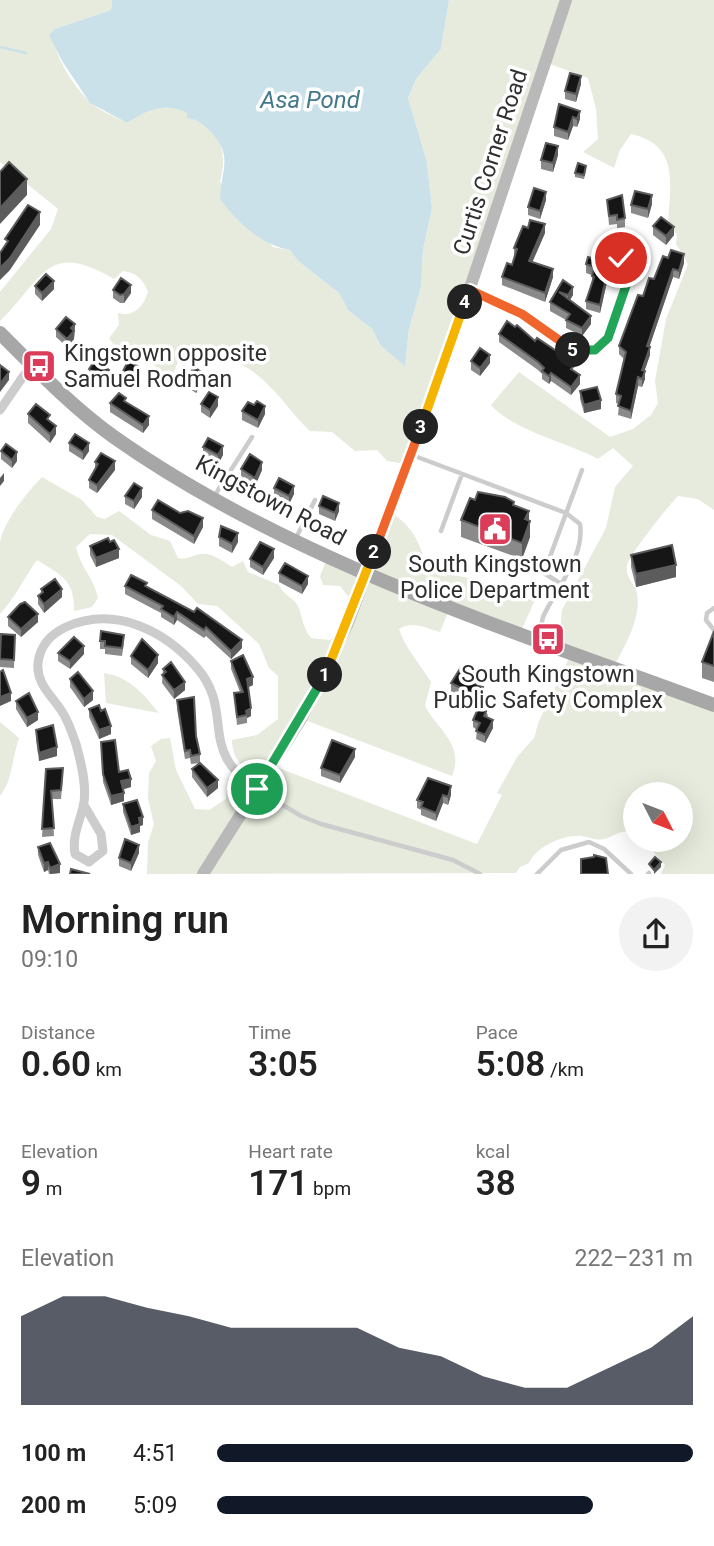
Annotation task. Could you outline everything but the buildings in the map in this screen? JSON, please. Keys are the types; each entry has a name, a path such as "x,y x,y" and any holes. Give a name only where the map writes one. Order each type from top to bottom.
{"main road":[{"name":"Kingstown Road","path":"0,333 70,401 113,436 295,540 366,574 714,705"}],"street":[{"name":"Curtis Corner Road","path":"203,874 323,680 411,455 470,290 566,0"},
{"path":"470,290 522,314 566,347 586,352 604,345 608,338 630,274"},
{"path":"0,410 31,365"},
{"path":"84,805 103,843 103,851 89,862 75,853 73,842 84,805 82,775 74,739 61,709 39,678 38,664 43,646 54,633 97,618 126,620 152,632 182,652 200,671 214,694 226,758 239,774 257,789"}],"lane":[{"path":"214,496 252,437"},
{"path":"411,455 566,513 580,524 582,534 570,568 541,626 549,643"},
{"path":"561,584 544,573 582,470"},
{"path":"441,531 462,474"},
{"path":"295,540 315,500"},
{"path":"714,608 707,613 706,620 714,630"},
{"path":"257,789 311,820 453,860 480,874"},
{"path":"537,874 561,850 589,842 604,849 631,874"}],"shaded area":[{"path":"0,0 112,0 111,10 55,29 54,38 59,57 77,87 97,108 127,123 149,111 171,108 188,113 188,118 208,126 215,133 222,151 220,182 273,247 290,250 298,261 339,293 348,310 372,329 380,345 405,365 409,329 421,287 423,250 432,208 427,162 408,98 416,79 441,49 449,0 714,0 714,510 698,499 678,496 635,551 627,569 636,590 637,610 632,630 613,668 714,707 714,874 661,874 665,865 654,852 693,852 693,782 623,782 623,832 601,839 575,836 559,839 544,847 516,873 147,874 148,842 154,824 148,799 149,773 156,761 151,746 161,739 170,738 176,770 195,809 209,810 226,799 228,779 235,773 257,793 263,780 238,760 232,740 257,735 278,719 278,676 269,668 259,644 217,606 198,604 181,586 112,535 90,534 76,547 98,598 92,607 74,611 69,585 60,575 37,560 0,614 0,542 11,516 42,477 82,500 97,517 105,519 119,511 151,535 170,541 178,558 208,554 232,567 243,561 248,572 279,585 296,603 311,638 329,640 345,634 356,606 340,586 323,585 320,576 327,559 363,573 392,513 415,537 426,568 469,578 535,600 520,633 450,607 440,632 414,625 399,629 431,682 425,706 452,746 455,765 452,776 305,720 276,767 477,844 502,795 497,793 517,757 534,738 539,721 571,654 552,645 561,623 562,610 606,528 615,487 633,466 613,448 598,459 513,422 491,405 519,372 610,437 633,429 651,415 658,403 655,381 666,319 688,264 676,244 677,235 668,223 669,168 658,147 647,139 631,134 620,150 614,168 583,152 598,139 596,109 588,78 550,64 406,464 387,461 377,450 355,451 332,432 310,431 261,378 210,345 180,356 174,372 168,373 158,370 151,361 141,355 131,352 122,357 109,338 119,325 118,313 128,314 137,310 148,292 142,280 132,273 123,271 114,279 74,263 60,264 48,269 37,279 0,321 0,292 51,229 58,209 0,162"},
{"path":"104,673 129,682 159,713 106,703"},
{"path":"0,722 19,738 10,776 0,796"}],"water":[{"name":"Asa Pond","path":"112,0 449,0 441,49 416,79 408,98 427,162 432,208 423,250 421,287 409,329 405,366 380,345 372,329 348,310 339,293 298,261 290,250 260,238 227,208 220,199 224,163 222,148 202,124 187,118 187,113 171,108 149,111 127,123 90,103 62,61 49,35 55,29 111,10"}],"waterway":[{"path":"0,47 26,53"}],"place":[{"name":"Kingstown opposite Samuel Rodman","path":"39,366"},
{"name":"South Kingstown Police Department","path":"495,529"},
{"name":"South Kingstown Public Safety Complex","path":"548,639"}],"route":[{"path":"257,789 323,680 348,623 470,290 522,314 566,347 577,352 586,352 604,345 615,324 630,274 623,270 621,258"}]}
